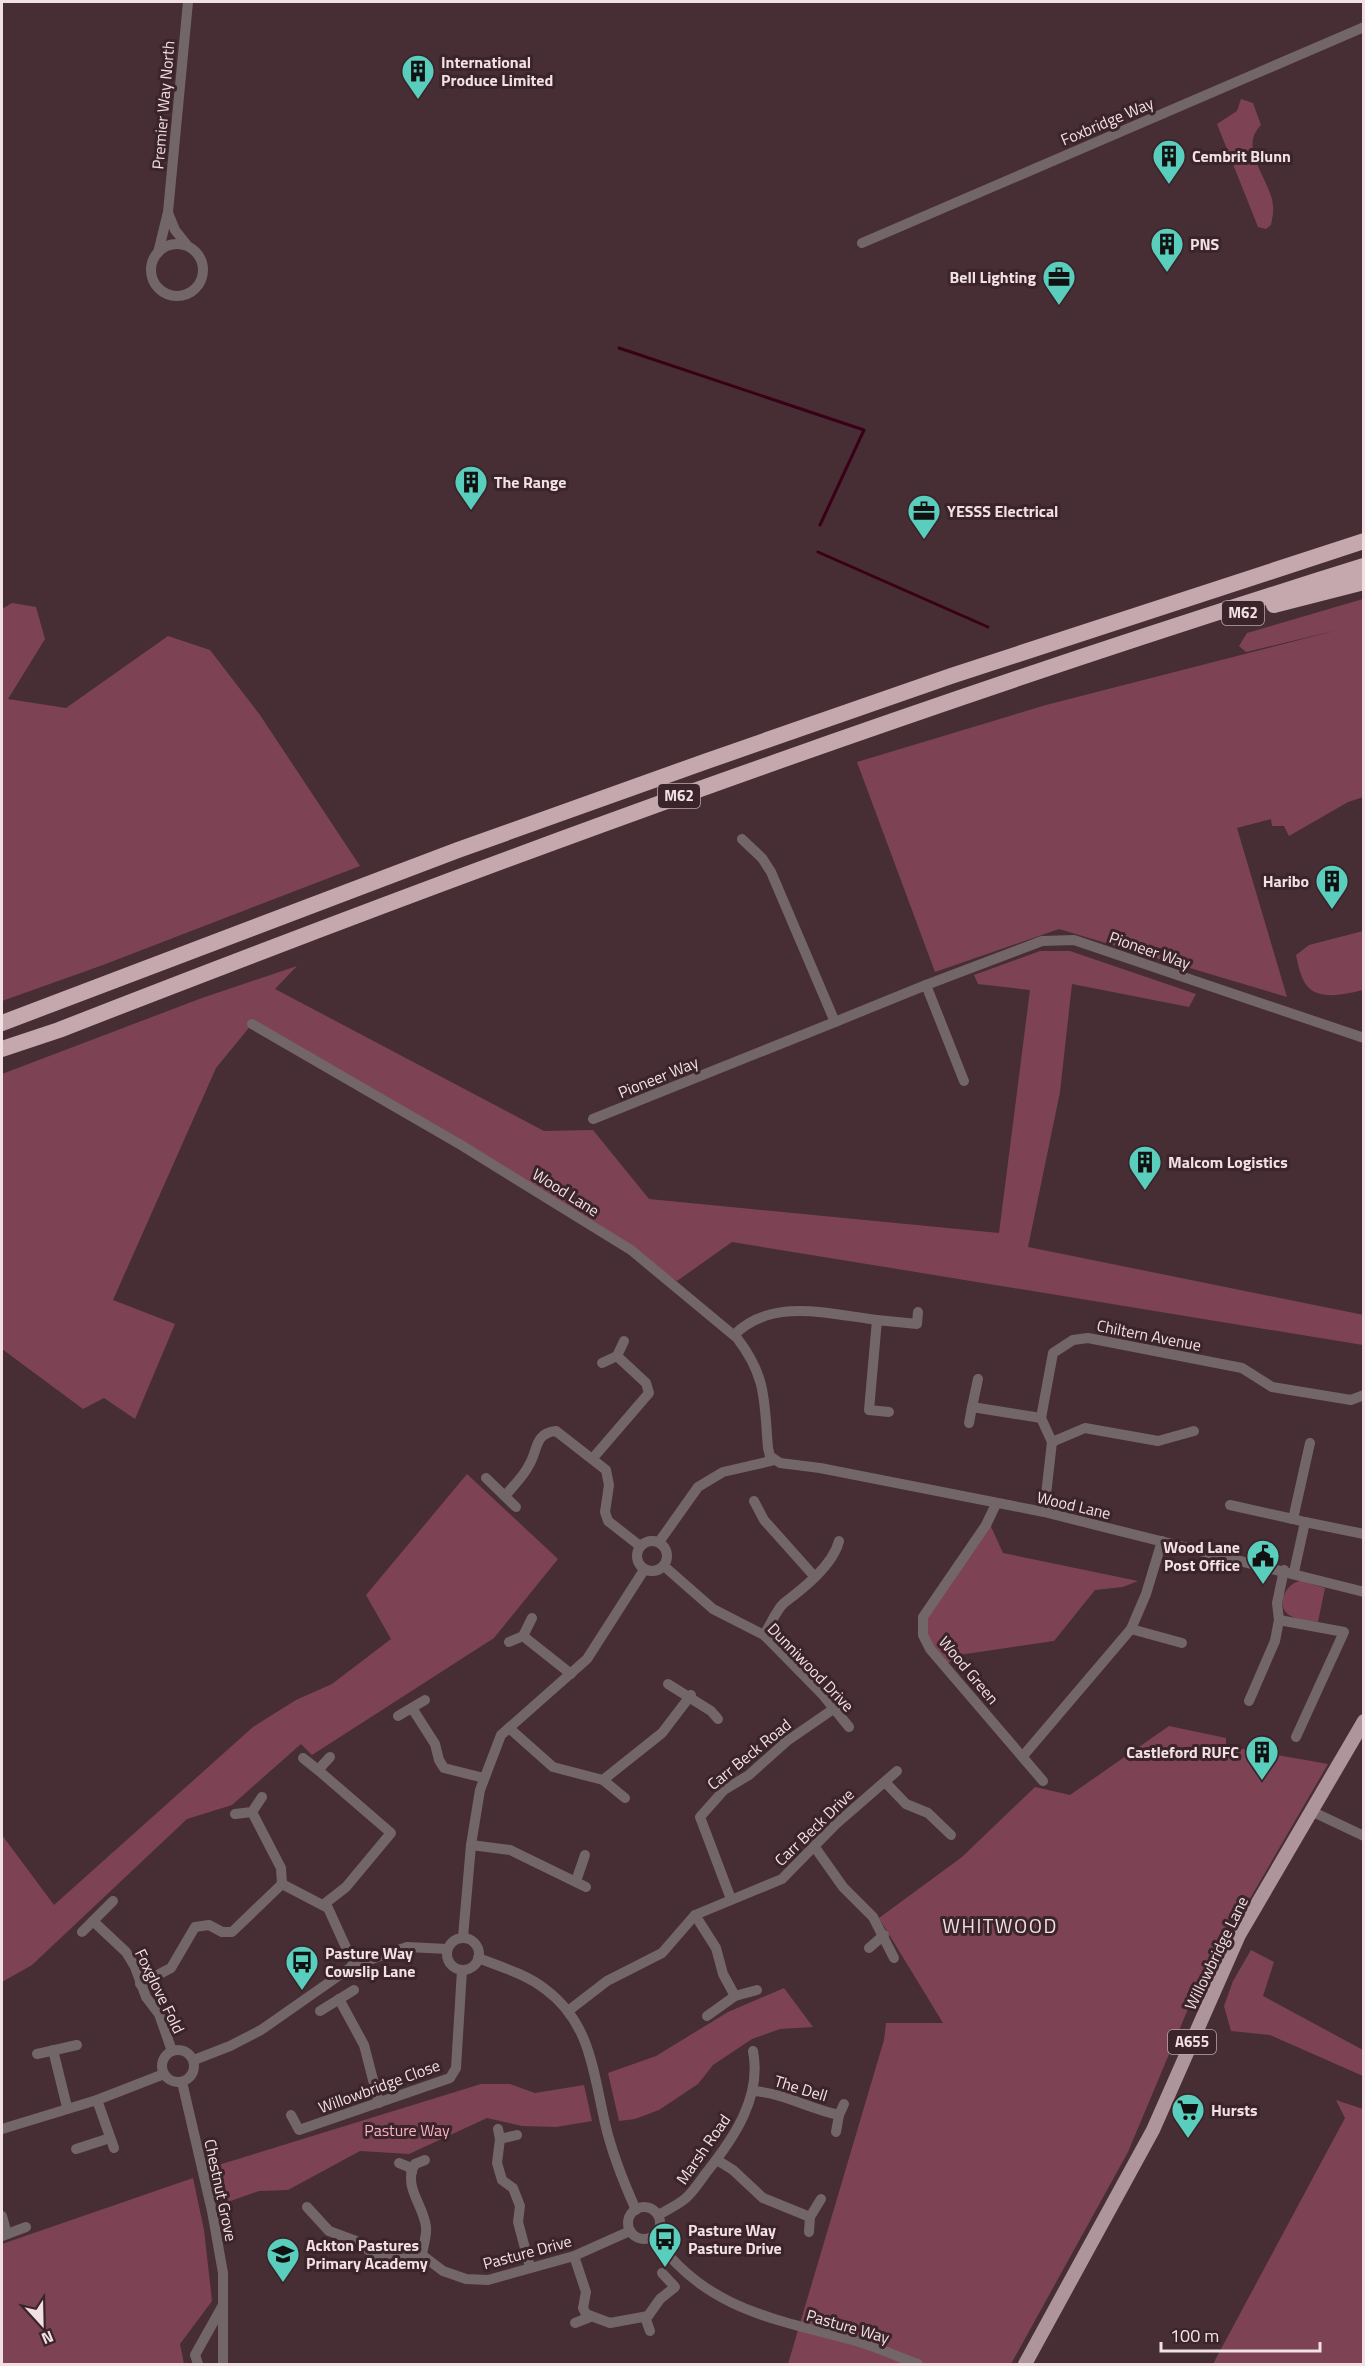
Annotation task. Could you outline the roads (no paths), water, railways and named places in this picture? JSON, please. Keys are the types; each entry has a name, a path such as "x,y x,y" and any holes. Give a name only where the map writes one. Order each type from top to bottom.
{"highway":[{"name":"M62","path":"1269,571 1364,536"},
{"name":"M62","path":"2,1023 459,850 706,760 1364,541"},
{"name":"M62","path":"2,1049 59,1030 509,858 933,707 1364,566"},
{"name":"M62","path":"1123,644 1364,582"}],"main road":[{"name":"Willowbridge Lane","path":"1025,2364 1153,2130 1239,1935 1364,1721"}],"street":[{"name":"Premier Way North","path":"168,212 175,230 196,252 203,268 199,285 185,294 170,295 157,286 152,267 158,253 168,212 188,2"},
{"name":"Foxbridge Way","path":"862,243 1364,27"},
{"path":"158,253 172,244 189,246"},
{"path":"742,839 762,858 771,872 836,1022"},
{"name":"Pioneer Way","path":"593,1119 1042,941 1074,940 1364,1038"},
{"path":"926,986 964,1081"},
{"name":"Wood Lane","path":"252,1024 461,1145 631,1251 734,1335 750,1355 761,1377 768,1448 775,1460"},
{"path":"734,1335 749,1322 789,1310 917,1324 918,1312"},
{"path":"877,1320 869,1410 889,1412"},
{"name":"Chiltern Avenue","path":"1041,1418 1053,1353 1073,1340 1088,1338 1242,1368 1272,1387 1351,1400 1364,1395"},
{"path":"602,1363 617,1356 624,1341"},
{"path":"593,1458 649,1393 646,1383 617,1356"},
{"path":"969,1423 978,1378"},
{"path":"972,1407 1041,1418 1052,1442 1044,1512"},
{"path":"1052,1442 1085,1428 1158,1441 1194,1431"},
{"path":"505,1496 530,1465 534,1448 544,1434 556,1431 564,1434 593,1458 608,1475 605,1512 608,1521 640,1546"},
{"path":"1293,1519 1310,1443"},
{"name":"Wood Lane","path":"659,1542 698,1487 723,1472 775,1460 1044,1512 1289,1571 1364,1592"},
{"path":"486,1478 516,1507"},
{"path":"754,1501 764,1520 814,1576"},
{"name":"Wood Green","path":"996,1504 986,1525 923,1617 923,1635 939,1661 1023,1755 1042,1781"},
{"path":"1230,1505 1364,1534"},
{"path":"1249,1701 1275,1641 1279,1620 1277,1603 1305,1522"},
{"path":"649,1541 659,1542 667,1553 663,1566 655,1571 644,1570 637,1561 640,1546 649,1541"},
{"path":"764,1635 783,1604 795,1598 836,1554 839,1541"},
{"path":"1023,1755 1131,1629 1146,1594 1162,1541"},
{"name":"Dunniwood Drive","path":"663,1566 713,1610 764,1635 823,1695 832,1710 849,1727"},
{"path":"463,1937 471,1845 484,1778 501,1735 587,1659 644,1570"},
{"path":"509,1642 523,1636 532,1618"},
{"path":"1279,1620 1344,1632 1296,1737"},
{"path":"1131,1629 1182,1643"},
{"path":"523,1636 571,1674"},
{"path":"668,1684 711,1711 718,1719"},
{"path":"603,1780 662,1733 690,1697"},
{"path":"398,1716 425,1700"},
{"path":"412,1708 435,1744 439,1761 444,1768 484,1778"},
{"name":"Carr Beck Road","path":"731,1899 700,1817 724,1790 749,1775 787,1741 832,1710"},
{"path":"509,1728 553,1767 603,1780 625,1798"},
{"path":"318,1770 330,1757"},
{"path":"303,1758 395,1837 346,1887 323,1905"},
{"name":"Carr Beck Drive","path":"568,2011 607,1981 662,1953 695,1915 731,1899 776,1884 814,1846 897,1771"},
{"path":"885,1782 906,1804 928,1813 951,1835"},
{"path":"235,1814 252,1812 262,1797"},
{"path":"1311,1811 1364,1836"},
{"path":"140,1984 171,1968 195,1927 209,1925 222,1932 232,1932 282,1884 281,1868 252,1812"},
{"path":"471,1845 510,1850 581,1884 585,1855"},
{"path":"814,1846 843,1887 873,1917 894,1958"},
{"path":"282,1884 323,1905 335,1920 354,1965"},
{"path":"82,1932 113,1901"},
{"path":"695,1915 716,1948 723,1974 735,1996"},
{"name":"Foxglove Fold","path":"93,1921 126,1952 146,1997 159,2014 172,2051"},
{"path":"869,1948 884,1935"},
{"path":"463,1937 476,1944 478,1958 474,1966 462,1970 449,1963 447,1949 453,1941 463,1937"},
{"path":"194,2060 230,2046 261,2030 354,1965 407,1947 447,1949"},
{"path":"478,1958 513,1971 545,1989 568,2011 592,2057 613,2154 636,2210"},
{"name":"Willowbridge Close","path":"291,2115 299,2130 436,2085 450,2078 456,2068 462,1970"},
{"path":"320,2011 354,1990"},
{"path":"707,2016 735,1996 757,1990"},
{"path":"339,1999 364,2044 379,2103"},
{"path":"37,2054 77,2044"},
{"path":"53,2050 67,2107"},
{"path":"172,2051 187,2052 194,2060 193,2073 182,2082 171,2081 164,2074 164,2059 172,2051"},
{"name":"Marsh Road","path":"658,2214 686,2198 717,2160 743,2119 754,2091 756,2064 753,2051"},
{"path":"2,2129 67,2107 97,2100 164,2074"},
{"name":"Chestnut Grove","path":"182,2082 212,2211 223,2274 223,2364"},
{"name":"The Dell","path":"754,2091 781,2094 810,2109 838,2115"},
{"path":"76,2148 112,2143 97,2100"},
{"name":"The Dell","path":"836,2132 838,2115 844,2104"},
{"path":"518,2135 499,2134 497,2163 502,2180 513,2188 520,2206 518,2222 530,2267"},
{"path":"307,2207 328,2231 356,2241 378,2257 422,2255 426,2226 413,2194 412,2172 415,2164 425,2160"},
{"path":"717,2160 733,2170 767,2201 810,2217"},
{"path":"399,2163 409,2167 412,2172"},
{"path":"809,2232 810,2217 821,2199"},
{"path":"647,2207 658,2214 660,2227 654,2236 640,2238 630,2230 629,2219 636,2210 647,2207"},
{"path":"2,2216 4,2235 26,2228"},
{"name":"Pasture Drive","path":"422,2255 443,2271 465,2279 488,2280 574,2256 630,2230"},
{"name":"Pasture Way","path":"654,2236 664,2251 686,2273 711,2292 741,2309 787,2324 852,2340 918,2364"},
{"path":"574,2256 586,2292 583,2308 590,2317 610,2324 645,2317 675,2287 662,2273"},
{"name":"Chestnut Grove","path":"198,2364 195,2355 223,2305"},
{"path":"575,2323 590,2317"},
{"path":"645,2317 650,2331"}],"waterway":[{"path":"619,348 864,430 820,525"},
{"path":"818,552 988,627"}],"place":[{"name":"International Produce Limited","path":"418,100"},
{"name":"Cembrit Blunn","path":"1169,185"},
{"name":"PNS","path":"1167,273"},
{"name":"Bell Lighting","path":"1059,306"},
{"name":"The Range","path":"471,511"},
{"name":"YESSS Electrical","path":"924,540"},
{"name":"Haribo","path":"1332,910"},
{"name":"Malcom Logistics","path":"1145,1191"},
{"name":"Wood Lane Post Office","path":"1263,1585"},
{"name":"Castleford RUFC","path":"1262,1781"},
{"name":"Pasture Way Cowslip Lane","path":"302,1991"},
{"name":"Hursts","path":"1188,2139"},
{"name":"Pasture Way Pasture Drive","path":"665,2268"},
{"name":"Ackton Pastures Primary Academy","path":"283,2283"}],"district":[{"name":"WHITWOOD","path":"1000,1926"}]}
